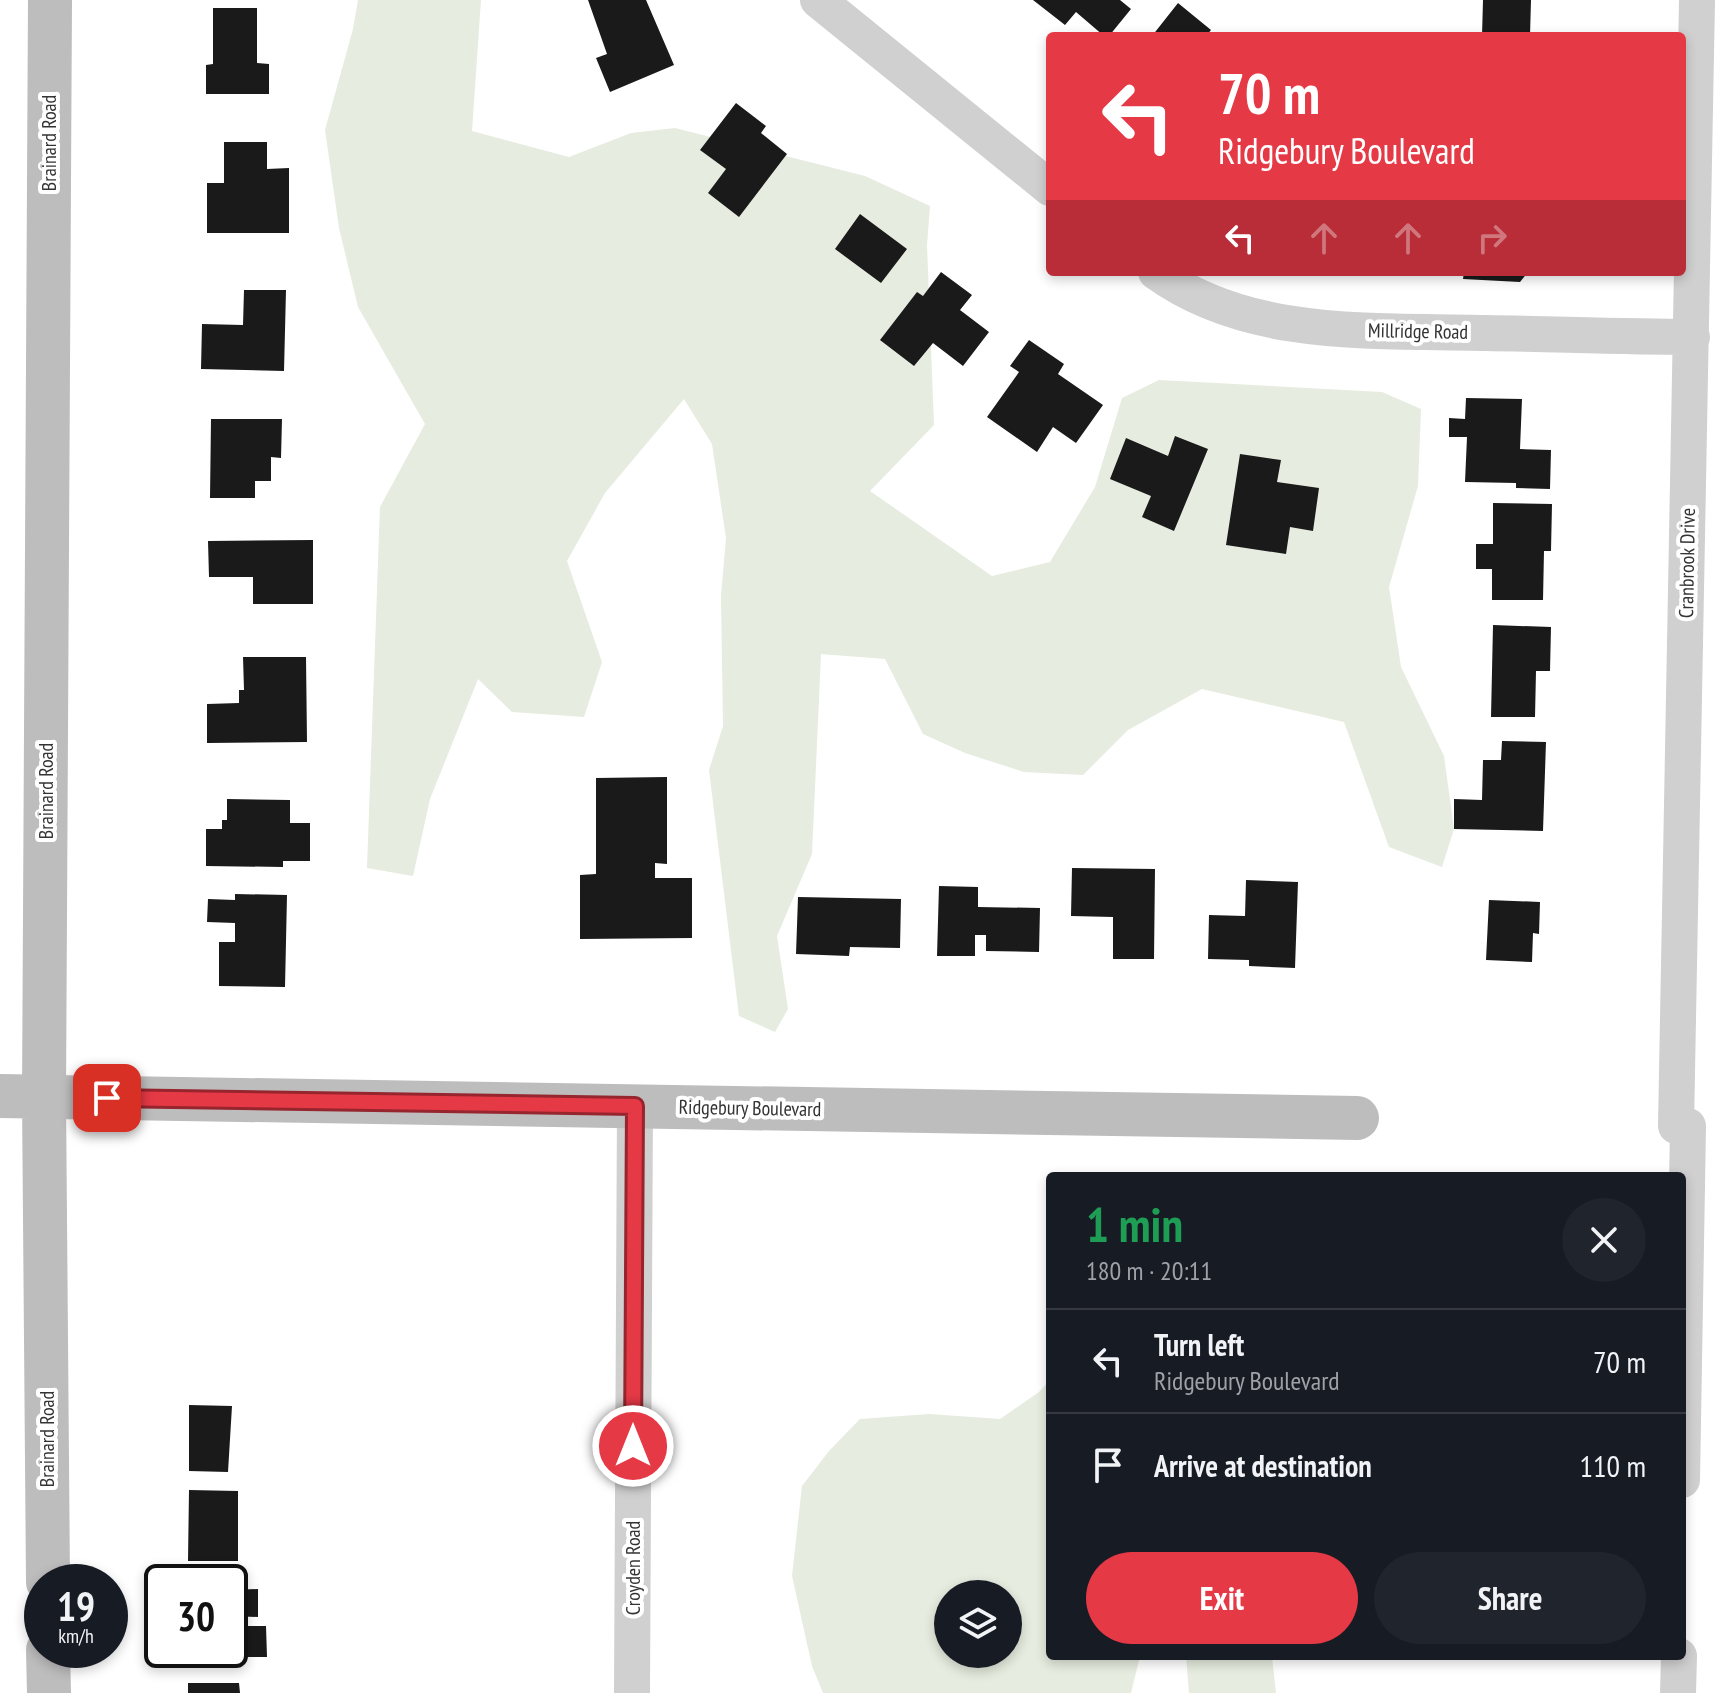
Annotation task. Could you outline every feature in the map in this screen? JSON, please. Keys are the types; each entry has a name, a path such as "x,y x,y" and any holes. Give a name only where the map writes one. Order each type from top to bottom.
{"street":[{"name":"Brainard Road","path":"48,1564 44,1097 50,0"},
{"path":"818,0 1046,185"},
{"name":"Cranbrook Drive","path":"1682,1172 1697,0"},
{"name":"Millridge Road","path":"1162,276 1242,312 1334,329 1692,337"},
{"name":"Ridgebury Boulevard","path":"0,1096 1357,1118"},
{"name":"Croyden Road","path":"632,1693 635,1106"},
{"path":"1678,1693 1679,1660"},
{"path":"48,1668 49,1693"}],"shaded area":[{"path":"358,0 481,0 472,131 569,157 631,133 675,128 865,176 930,206 927,245 934,425 870,491 992,576 1050,562 1095,487 1122,398 1159,380 1382,392 1421,409 1418,486 1389,587 1401,667 1444,756 1454,829 1442,867 1389,847 1344,722 1202,689 1128,730 1083,775 1024,772 965,753 923,734 885,659 821,654 812,854 777,936 788,1009 775,1032 739,1016 709,770 723,726 721,596 726,538 712,444 684,399 605,493 567,561 602,662 584,717 512,712 478,679 430,799 413,876 367,868 380,507 425,424 358,307 339,228 325,130"},
{"path":"1046,1384 1046,1660 1139,1660 1131,1693 823,1693 812,1666 792,1576 802,1486 829,1451 860,1419 929,1414 1000,1419"},
{"path":"1186,1660 1272,1660 1276,1693 1189,1693"}],"building":[{"path":"588,0 646,0 674,65 610,92 596,58 607,54"},
{"path":"1033,0 1120,0 1131,9 1112,32 1099,32 1076,12 1065,25"},
{"path":"1483,0 1531,0 1530,32 1482,32"},
{"path":"1178,3 1211,30 1209,32 1155,32"},
{"path":"213,8 257,8 257,63 269,64 269,94 206,94 206,65 213,64"},
{"path":"736,103 766,126 761,133 787,154 739,217 708,193 726,169 700,150"},
{"path":"224,142 267,142 267,169 289,168 289,233 207,233 207,183 224,183"},
{"path":"860,214 907,249 881,283 835,249"},
{"path":"941,272 972,295 960,310 989,332 963,366 933,343 914,366 880,340 917,292 923,296"},
{"path":"1463,276 1525,276 1520,282 1463,279"},
{"path":"244,290 286,290 284,371 201,369 202,324 243,325"},
{"path":"1029,340 1064,364 1058,374 1103,405 1076,443 1053,427 1037,452 987,417 1019,372 1010,366"},
{"path":"1466,398 1522,399 1520,449 1551,450 1550,489 1516,488 1516,483 1465,482 1467,437 1449,437 1449,418 1465,419"},
{"path":"211,419 282,419 281,458 271,457 271,481 255,481 255,498 210,498"},
{"path":"1175,436 1208,449 1174,531 1142,517 1151,496 1110,479 1126,438 1168,456"},
{"path":"1240,454 1281,460 1277,482 1319,488 1313,531 1290,527 1286,554 1226,545"},
{"path":"1493,503 1552,504 1551,551 1544,551 1543,600 1492,600 1492,569 1476,569 1476,544 1493,544"},
{"path":"313,540 313,604 253,604 253,577 209,577 208,541"},
{"path":"1493,625 1551,627 1550,671 1536,671 1535,717 1491,717"},
{"path":"243,657 306,657 307,742 207,743 207,704 239,703 239,690 244,690"},
{"path":"1502,741 1546,742 1543,831 1454,829 1454,799 1482,800 1483,760 1501,760"},
{"path":"667,777 667,864 655,863 655,878 692,878 692,938 580,939 580,875 596,874 596,778"},
{"path":"227,799 290,800 290,823 310,823 310,861 283,861 283,867 206,866 206,829 222,829 222,820 227,820"},
{"path":"1072,868 1155,869 1154,959 1113,959 1113,917 1071,916"},
{"path":"1246,880 1298,882 1295,968 1249,966 1249,960 1208,959 1209,915 1245,916"},
{"path":"939,886 978,887 978,907 1040,908 1039,952 986,951 986,935 975,935 975,956 937,956"},
{"path":"235,894 287,895 285,987 219,986 219,942 235,942 235,923 207,922 208,899 235,900"},
{"path":"798,897 901,899 900,948 850,947 849,956 796,954"},
{"path":"1489,900 1540,902 1539,934 1533,933 1532,962 1486,960"},
{"path":"189,1405 232,1406 228,1472 189,1471"},
{"path":"189,1490 238,1491 238,1561 188,1561"},
{"path":"248,1589 258,1589 258,1617 248,1617"},
{"path":"248,1626 266,1626 267,1657 248,1657"},
{"path":"188,1683 239,1683 240,1693 188,1693"}],"route":[{"path":"107,1098 635,1106 633,1446"}]}
